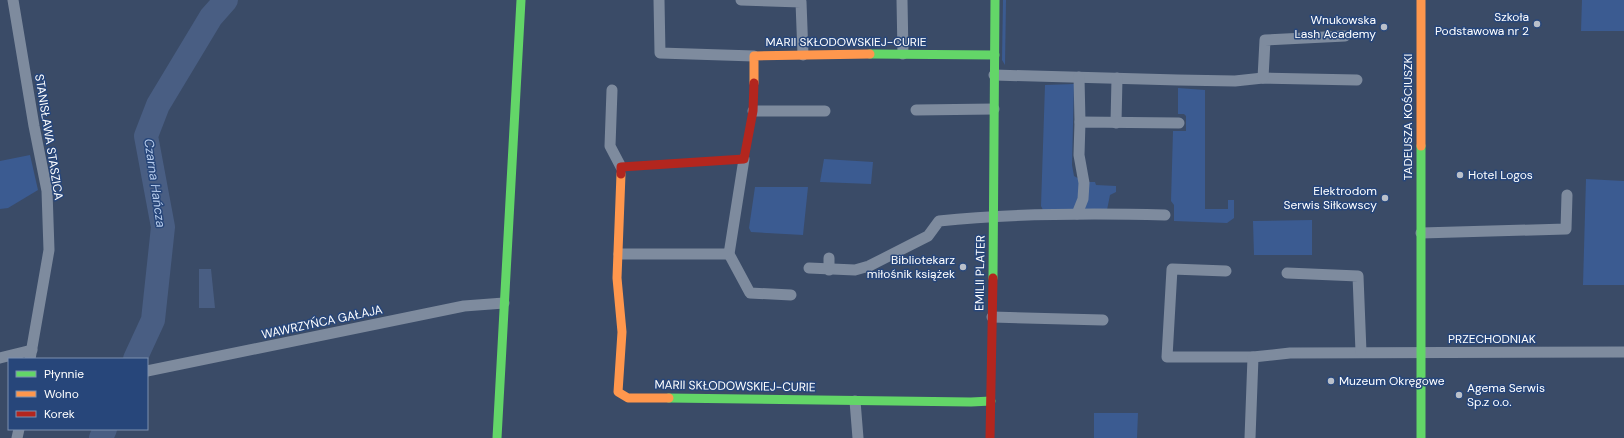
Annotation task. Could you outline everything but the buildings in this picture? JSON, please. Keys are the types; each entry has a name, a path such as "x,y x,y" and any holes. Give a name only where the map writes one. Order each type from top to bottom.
{"street":[{"name":"STANISŁAWA STASZICA","path":"0,358 31,354 49,250 47,191 34,126 13,0"},
{"path":"497,438 521,0"},
{"path":"659,0 660,53 754,56"},
{"path":"741,0 801,2 803,55"},
{"path":"902,0 903,54"},
{"name":"EMILII PLATER","path":"990,438 996,0"},
{"name":"TADEUSZA KOŚCIUSZKI","path":"1421,0 1421,438"},
{"path":"1263,78 1265,40 1345,36"},
{"name":"MARII SKŁODOWSKIEJ-CURIE","path":"729,254 752,111 754,56 903,54 995,55"},
{"path":"994,75 1235,81 1263,78 1357,80"},
{"path":"1077,214 1083,199 1084,183 1079,154 1079,77"},
{"path":"1116,78 1116,123"},
{"name":"MARII SKŁODOWSKIEJ-CURIE","path":"612,90 610,146 621,167 617,278 622,332 618,392 628,398 971,402 991,400"},
{"path":"916,110 994,109"},
{"path":"752,111 825,111"},
{"path":"1080,122 1179,124"},
{"path":"621,167 744,159"},
{"path":"1421,233 1566,229 1567,195"},
{"path":"809,268 855,270 869,266 928,236 938,222 994,216 1077,214 1164,215"},
{"path":"619,254 729,254 750,293 791,295"},
{"path":"829,258 829,270"},
{"name":"PRZECHODNIAK","path":"1226,271 1172,269 1167,357 1253,357 1290,353 1361,352 1624,352"},
{"path":"1287,273 1358,276 1361,352"},
{"name":"WAWRZYŃCA GAŁAJA","path":"148,371 464,306 504,303"},
{"path":"992,317 1104,320"},
{"path":"1250,438 1253,357"},
{"path":"855,401 858,438"}],"shaded area":[{"path":"1003,0 1006,0 1005,65 1002,60"},
{"path":"1582,0 1624,0 1624,31 1581,31"},
{"path":"1074,84 1072,165 1074,176 1085,182 1095,182 1096,185 1116,186 1116,192 1110,195 1107,210 1043,210 1041,206 1045,85"},
{"path":"1178,88 1205,90 1205,209 1228,209 1228,200 1234,200 1234,218 1227,223 1174,221 1174,205 1171,201 1173,131 1186,131 1186,116 1184,114 1178,114"},
{"path":"30,155 38,190 8,208 0,209 0,161"},
{"path":"824,159 873,162 871,184 820,182"},
{"path":"1586,179 1624,181 1624,285 1583,285"},
{"path":"755,187 808,187 803,235 751,232 749,228"},
{"path":"1312,220 1312,255 1254,255 1253,221"},
{"path":"199,269 211,269 215,308 199,308"},
{"path":"1094,413 1138,413 1137,438 1094,438"}],"waterway":[{"name":"Czarna Hańcza","path":"135,358 153,320 163,227 146,136 158,105 211,17 226,0"},
{"name":"Czarna Hańcza","path":"101,438 105,430"}],"traffic: fast":[{"path":"497,438 521,0"},
{"path":"993,278 995,0"},
{"path":"870,54 995,55"},
{"path":"1421,146 1421,438"},
{"path":"669,398 991,401"}],"traffic: slow":[{"path":"1421,0 1421,146"},
{"path":"754,83 754,56 870,54"},
{"path":"621,174 617,278 622,332 618,392 628,398 669,398"}],"traffic: jam":[{"path":"621,174 621,167 744,159 753,111 754,83"},
{"path":"990,438 993,278"}],"place":[{"name":"Szkoła Podstawowa nr 2","path":"1537,24"},
{"name":"Wnukowska Lash Academy","path":"1384,27"},
{"name":"Hotel Logos","path":"1460,175"},
{"name":"Elektrodom Serwis Siłkowscy","path":"1385,198"},
{"name":"Bibliotekarz miłośnik książek","path":"963,267"},
{"name":"Muzeum Okręgowe","path":"1331,381"},
{"name":"Agema Serwis Sp.z o.o.","path":"1459,395"}]}
